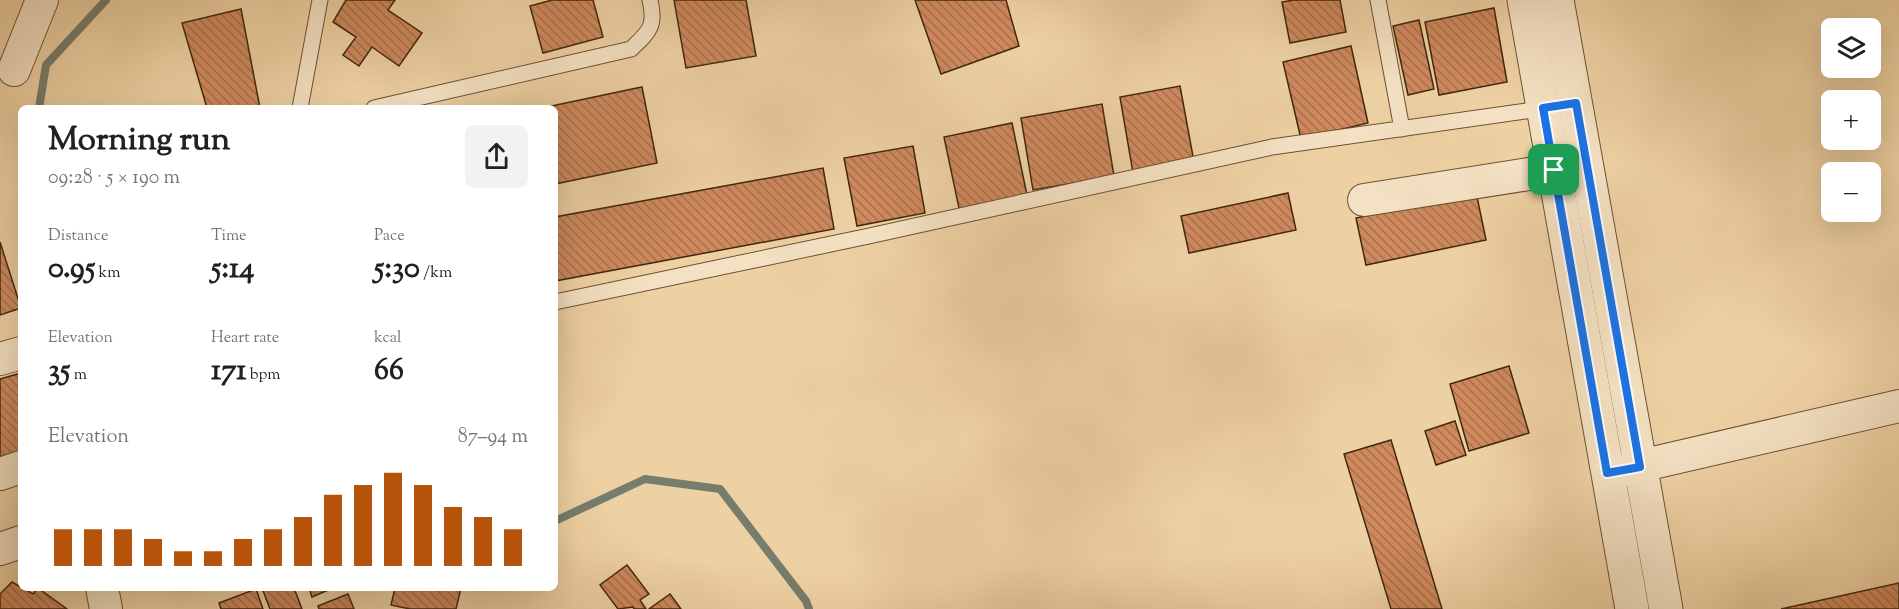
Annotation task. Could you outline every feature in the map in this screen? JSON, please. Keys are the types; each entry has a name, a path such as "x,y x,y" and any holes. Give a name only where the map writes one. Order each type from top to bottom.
{"street":[{"path":"14,70 42,0"},
{"path":"1524,0 1632,609"},
{"path":"1557,0 1665,609"},
{"path":"1364,200 1554,170"},
{"path":"0,359 18,353"},
{"path":"1607,473 1899,406"},
{"path":"0,474 18,468"},
{"path":"0,549 18,543"},
{"path":"103,591 106,609"}],"lane":[{"path":"301,105 320,0"},
{"path":"387,105 632,49 646,35 654,18 650,0"},
{"path":"1378,0 1402,129"},
{"path":"558,301 869,236 1272,147 1576,103"}],"building":[{"path":"346,0 395,0 388,10 422,33 399,66 372,47 359,66 343,55 356,37 333,22"},
{"path":"552,0 593,0 603,37 543,53 530,6"},
{"path":"674,0 746,0 756,56 686,68"},
{"path":"915,0 1006,0 1019,46 941,74"},
{"path":"1340,0 1346,32 1290,43 1282,2"},
{"path":"1494,8 1507,82 1439,95 1425,22"},
{"path":"241,9 259,105 206,105 182,23"},
{"path":"1419,20 1434,89 1408,95 1393,26"},
{"path":"1351,46 1368,123 1301,139 1283,62"},
{"path":"1180,86 1194,162 1133,173 1120,97"},
{"path":"642,87 657,163 558,183 556,105"},
{"path":"1102,104 1114,176 1033,190 1021,118"},
{"path":"1012,123 1028,200 960,213 944,137"},
{"path":"913,146 925,213 857,226 844,158"},
{"path":"823,168 834,229 558,280 558,216"},
{"path":"1476,192 1486,240 1366,265 1356,218"},
{"path":"1288,193 1296,230 1189,253 1181,216"},
{"path":"0,242 18,299 18,309 0,315"},
{"path":"1509,366 1529,433 1469,451 1450,384"},
{"path":"18,374 18,462 0,467 0,379"},
{"path":"1455,421 1466,455 1436,465 1425,431"},
{"path":"1391,440 1442,609 1391,609 1344,454"},
{"path":"627,565 649,594 640,600 646,609 634,609 633,607 618,609 600,585"},
{"path":"12,582 18,585 18,591 28,591 33,594 36,591 42,591 67,609 0,609 0,594"},
{"path":"1899,583 1899,609 1781,609"},
{"path":"251,591 257,591 263,609 221,609 219,603"},
{"path":"263,591 295,591 302,609 270,609"},
{"path":"310,591 326,591 312,597"},
{"path":"394,591 460,591 456,609 410,609 391,605"},
{"path":"348,594 354,609 319,609 318,606"},
{"path":"670,594 681,609 649,609"}],"waterway":[{"path":"39,105 46,65 106,0"},
{"path":"558,520 645,479 720,489 806,601 809,609"}],"route":[{"path":"1576,103 1640,467 1607,473 1554,170 1543,108 1576,103"}]}
